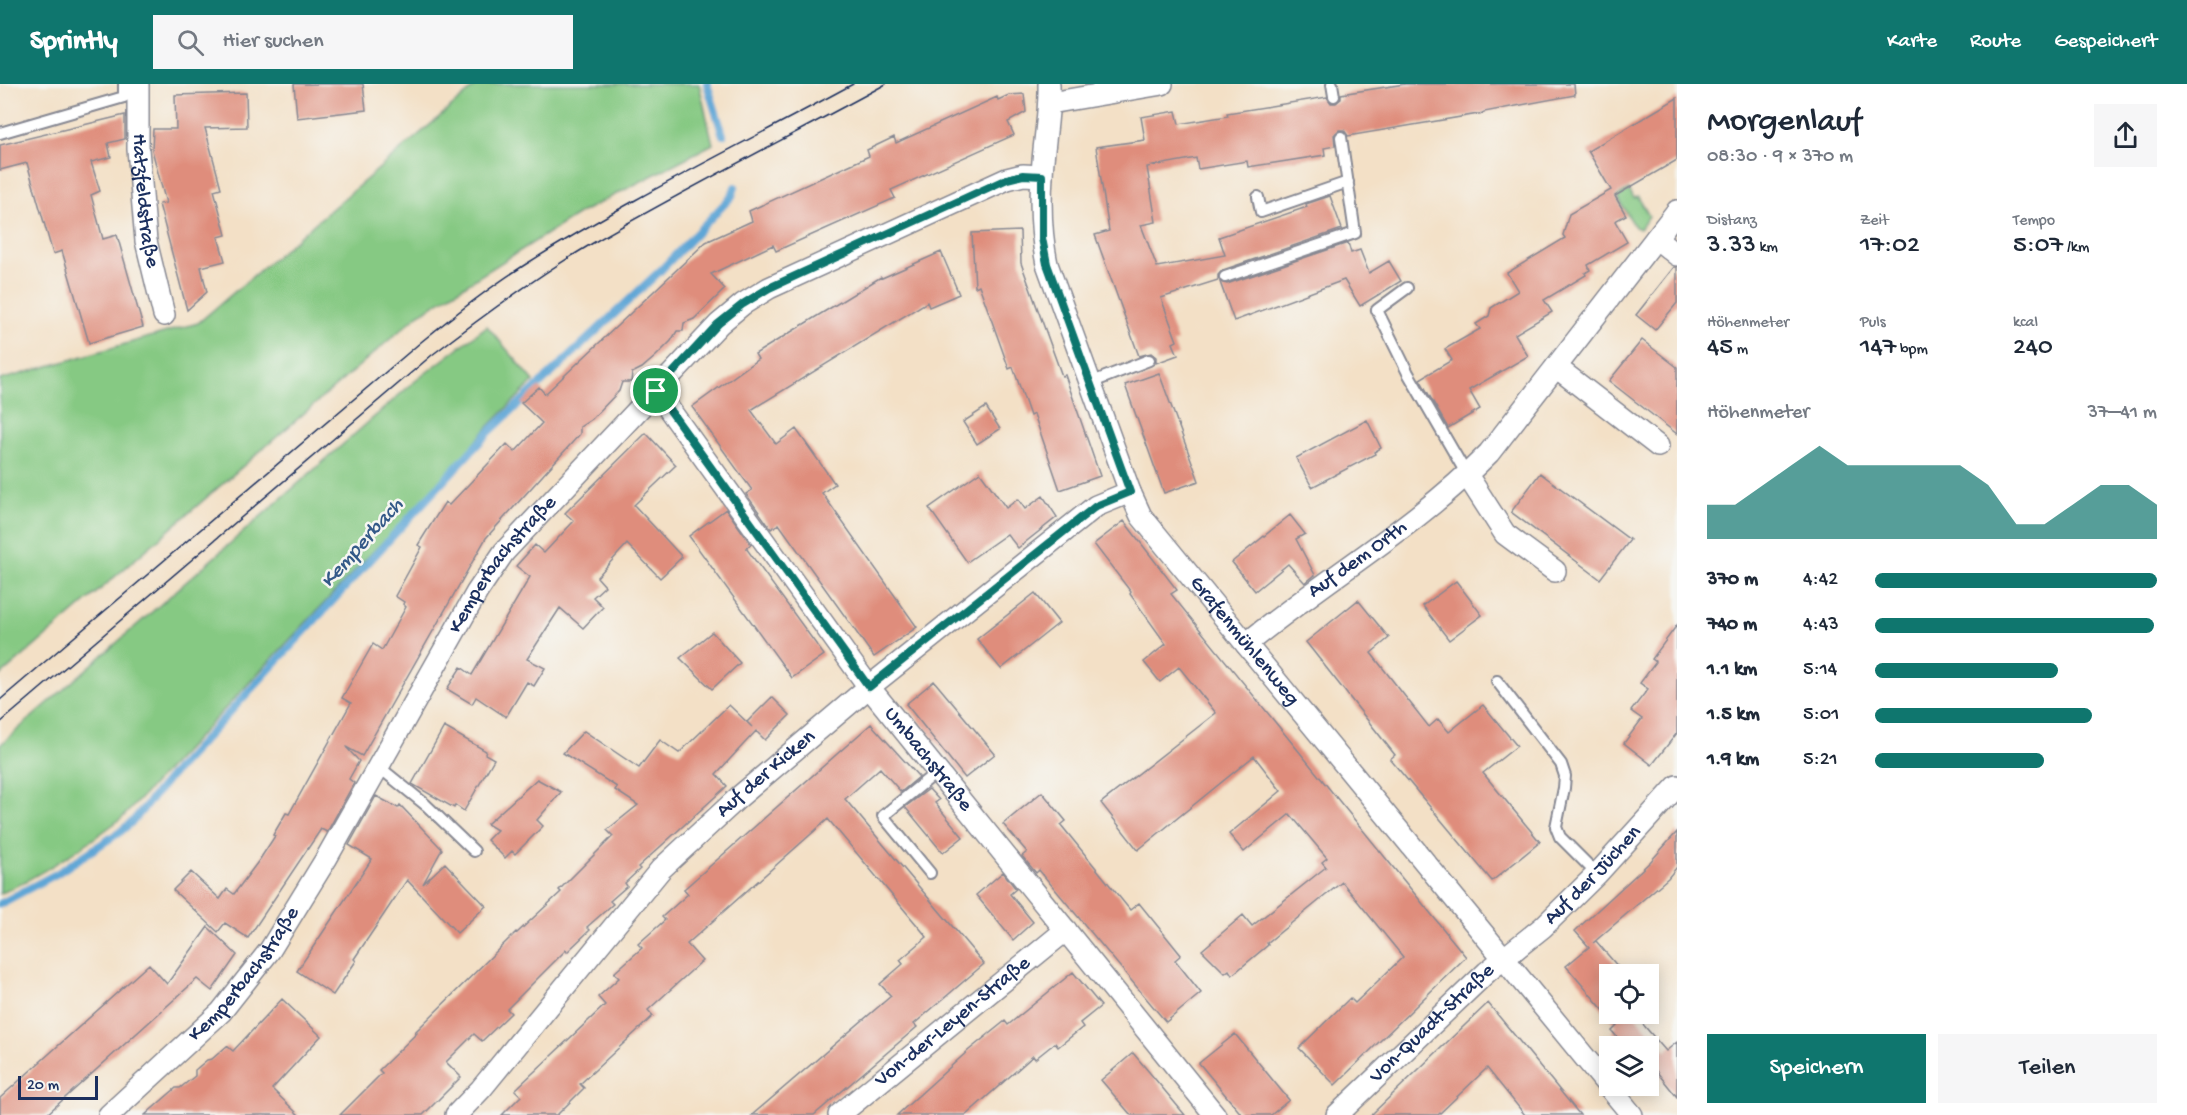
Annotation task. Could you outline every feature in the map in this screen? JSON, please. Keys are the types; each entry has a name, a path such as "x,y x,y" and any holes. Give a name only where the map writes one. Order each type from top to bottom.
{"street":[{"name":"Hatzfeldstraße","path":"138,84 138,149 146,241 164,315"},
{"path":"1050,93 1162,84"},
{"name":"Grafenmühlenweg","path":"1050,93 1042,176 1042,238 1047,264 1130,492 1141,516 1632,1115"},
{"name":"Kemperbachstraße","path":"109,1115 221,1012 270,950 326,859 477,592 504,552 718,324 743,304 769,288 1007,179 1023,175 1042,176"},
{"name":"Auf dem Orth","path":"1246,644 1375,550 1467,475 1489,453 1677,211"},
{"path":"1656,238 1677,255"},
{"path":"1556,367 1658,446"},
{"name":"Umbachstraße","path":"656,391 869,687 1215,1115"},
{"path":"1467,475 1505,534 1555,571"},
{"name":"Auf der Kicken","path":"456,1115 481,1089 660,869 739,797 869,687 1096,506 1130,492"},
{"name":"Auf der Jüchen","path":"1504,958 1543,927 1598,874 1677,786"},
{"name":"Von-der-Leyen-Straße","path":"839,1115 1066,930"},
{"name":"Von-Quadt-Straße","path":"1337,1115 1504,958"}],"lane":[{"path":"0,133 124,97 124,84"},
{"path":"1332,84 1334,96"},
{"path":"1225,277 1355,233 1341,137"},
{"path":"1258,197 1261,212 1348,182"},
{"path":"1407,288 1377,310 1408,374 1467,475"},
{"path":"1090,383 1149,360"},
{"path":"1497,681 1561,764 1565,776 1556,827 1560,837 1598,874"},
{"path":"379,767 426,805 474,851"},
{"path":"930,873 883,816 937,772"}],"green space":[{"path":"478,84 699,84 713,144 580,213 418,315 0,676 0,380 198,323"},
{"path":"1629,190 1634,198 1638,197 1649,216 1640,229 1635,227 1617,197"},
{"path":"487,326 534,381 488,427 433,491 363,562 123,817 64,859 0,894 0,745 414,382"}],"building":[{"path":"294,84 363,84 366,110 297,118"},
{"path":"1405,84 1574,84 1575,95 1348,136 1344,130 1339,130 1334,135 1335,146 1324,148 1325,155 1248,167 1247,161 1198,169 1196,158 1147,167 1156,222 1141,225 1157,267 1225,255 1219,237 1307,207 1306,204 1330,196 1342,229 1223,270 1218,275 1218,280 1161,298 1177,341 1173,343 1178,355 1156,363 1156,357 1151,353 1139,356 1095,235 1109,231 1096,147 1145,140 1141,117 1176,111 1179,124 1228,116 1227,113 1327,97 1331,103 1336,103 1341,99 1341,94"},
{"path":"246,93 247,127 205,128 221,188 214,190 226,235 218,237 225,261 201,267 207,292 187,310 159,204 166,203 152,150 153,129 176,129 175,95"},
{"path":"1024,94 1026,112 1008,122 1014,135 891,190 895,198 776,251 773,245 711,274 725,289 694,319 684,323 683,331 677,331 671,341 656,356 632,373 631,382 622,382 619,391 592,419 580,427 580,434 486,538 362,756 346,747 359,761 349,779 354,783 327,832 321,829 248,938 225,923 218,932 173,890 191,872 220,899 227,889 234,894 260,859 286,813 289,814 351,703 342,698 373,644 382,650 406,607 404,602 395,596 422,547 418,545 445,502 449,505 507,444 515,452 542,423 521,403 539,387 545,394 706,242 752,221 749,211 869,156 867,150 894,137 896,143 997,97 998,100 1009,95"},
{"path":"1677,98 1677,160 1615,196 1626,215 1615,221 1627,242 1588,265 1590,270 1585,273 1586,275 1544,300 1552,312 1515,334 1528,356 1469,390 1480,409 1448,428 1420,379 1452,360 1445,349 1480,329 1476,324 1489,316 1491,308 1518,291 1507,273 1565,238 1563,235 1569,214 1611,190 1588,151"},
{"path":"125,115 125,139 108,143 111,157 91,162 100,191 91,195 103,239 117,235 143,327 89,343 62,251 53,254 27,163 0,170 0,145"},
{"path":"1020,231 1021,263 1062,376 1065,375 1100,476 1060,490 1034,414 1030,416 1013,367 1009,369 979,285 975,287 972,233"},
{"path":"1348,243 1351,253 1360,250 1369,273 1389,261 1401,281 1360,306 1344,280 1234,321 1220,282 1227,284"},
{"path":"941,252 959,294 929,307 927,302 751,410 776,444 796,429 835,484 822,493 917,627 874,657 779,524 771,529 746,494 752,490 692,407 758,359 755,354 881,277"},
{"path":"1674,267 1677,267 1677,303 1655,330 1636,315"},
{"path":"1642,340 1677,367 1677,434 1609,381"},
{"path":"1159,373 1199,481 1164,493 1125,385"},
{"path":"986,407 1000,429 977,444 963,422"},
{"path":"1367,420 1381,448 1374,452 1375,454 1312,487 1296,458"},
{"path":"646,433 676,465 634,505 682,557 660,578 627,544 597,577 605,586 593,597 603,607 583,628 560,608 527,659 545,668 534,686 527,682 506,717 476,697 472,704 447,689 461,667 472,675 530,577 516,566 535,545 544,553 574,521 565,513"},
{"path":"980,472 1006,508 1018,499 1025,509 1043,496 1057,517 1018,548 1007,534 967,562 929,508"},
{"path":"1540,473 1630,540 1600,579 1511,512"},
{"path":"726,509 751,544 746,548 824,655 792,678 689,536"},
{"path":"1290,515 1305,534 1296,539 1315,575 1305,583 1288,564 1255,591 1232,562"},
{"path":"1124,521 1177,590 1171,594 1466,957 1335,1085 1299,1048 1350,998 1355,1003 1403,957 1342,882 1267,943 1268,945 1232,975 1229,970 1225,973 1202,950 1243,915 1252,926 1326,867 1322,862 1327,858 1290,814 1244,852 1229,834 1281,791 1254,756 1138,850 1101,803 1216,713 1179,667 1160,682 1144,662 1166,644 1130,594 1131,592 1094,544"},
{"path":"1456,581 1482,615 1449,640 1423,606"},
{"path":"1035,593 1059,623 1001,669 977,639"},
{"path":"1358,600 1389,638 1371,653 1429,727 1438,719 1449,732 1483,705 1517,746 1483,773 1540,842 1492,881 1390,759 1395,755 1306,642"},
{"path":"1677,625 1677,733 1652,765 1624,743 1642,719 1631,711 1648,689 1640,683 1656,662 1652,659"},
{"path":"712,632 740,663 712,689 680,658"},
{"path":"934,681 995,754 965,778 906,704"},
{"path":"772,697 790,715 765,740 756,731 716,774 727,786 638,867 640,869 625,883 627,886 610,901 613,904 587,927 590,930 567,952 566,950 507,1009 511,1013 482,1041 474,1034 446,1062 461,1077 423,1115 340,1115 382,1073 379,1070 417,1033 415,1032 516,932 561,892 559,890 613,836 607,830 638,805 615,790 617,787 563,753 584,731 639,768 660,740 679,753 729,705 752,727 747,722"},
{"path":"871,724 919,777 901,792 880,768 845,799 984,964 914,1024 917,1027 814,1115 752,1115 891,996 880,984 903,964 900,960 927,937 828,819 687,944 702,961 648,1010 653,1016 580,1084 584,1088 557,1115 502,1115 521,1096 515,1090 605,1005 598,997 619,978 614,973 642,948 638,944 665,920 662,917 688,894 684,889"},
{"path":"444,727 486,751 485,754 494,759 464,811 455,805 454,808 412,784"},
{"path":"537,779 561,792 537,820 543,826 515,854 512,851 505,858 487,840 497,830 487,824"},
{"path":"929,789 939,800 935,803 963,837 943,853 905,807"},
{"path":"1042,792 1066,821 1061,825 1130,910 1139,903 1181,955 1175,960 1201,993 1166,1022 1039,870 1036,873 1022,856 1027,852 1003,824"},
{"path":"376,796 398,808 400,805 442,849 423,884 445,863 486,906 457,933 407,880 354,959 356,961 333,995 297,971 372,859 349,845"},
{"path":"1677,832 1677,867 1668,878 1593,943 1596,941 1616,964 1599,964 1599,1005 1566,966 1589,947 1575,931 1650,862"},
{"path":"1003,872 1016,889 1010,894 1033,922 1013,940 976,895"},
{"path":"208,927 237,955 212,991 197,979 46,1115 0,1115 0,1098 149,964 167,984"},
{"path":"1073,972 1101,1006 1080,1023 1083,1027 1058,1047 1055,1043 1035,1059 1033,1056 966,1115 897,1115 969,1050 1005,1021 1008,1025"},
{"path":"282,999 321,1036 272,1089 299,1115 145,1115 176,1088 180,1088 195,1076 195,1070 207,1060 212,1059 227,1046 233,1051"},
{"path":"1488,1003 1580,1115 1525,1115 1487,1068 1438,1115 1371,1115"},
{"path":"1615,1024 1643,1024 1653,1036 1616,1036 1612,1031 1617,1026"},
{"path":"1235,1034 1289,1100 1271,1115 1242,1115 1199,1063"},
{"path":"1677,1042 1677,1097 1659,1075 1659,1043 1666,1051"},
{"path":"1133,1053 1185,1115 1131,1115 1101,1080"}],"waterway":[{"name":"Kemperbach","path":"707,84 723,135"},
{"name":"Kemperbach","path":"0,904 56,874 120,832 134,820 168,779 487,434 661,270 732,196 735,187"}],"tram line":[{"path":"0,700 421,342 484,293 563,241 686,172 853,84"},
{"path":"0,723 432,355 491,311 552,269 629,222 886,84"}],"route":[{"path":"1023,175 1042,176 1042,238 1047,264 1130,492 1096,506 869,687 656,391 718,324 743,304 769,288 1007,179 1023,175"}]}
